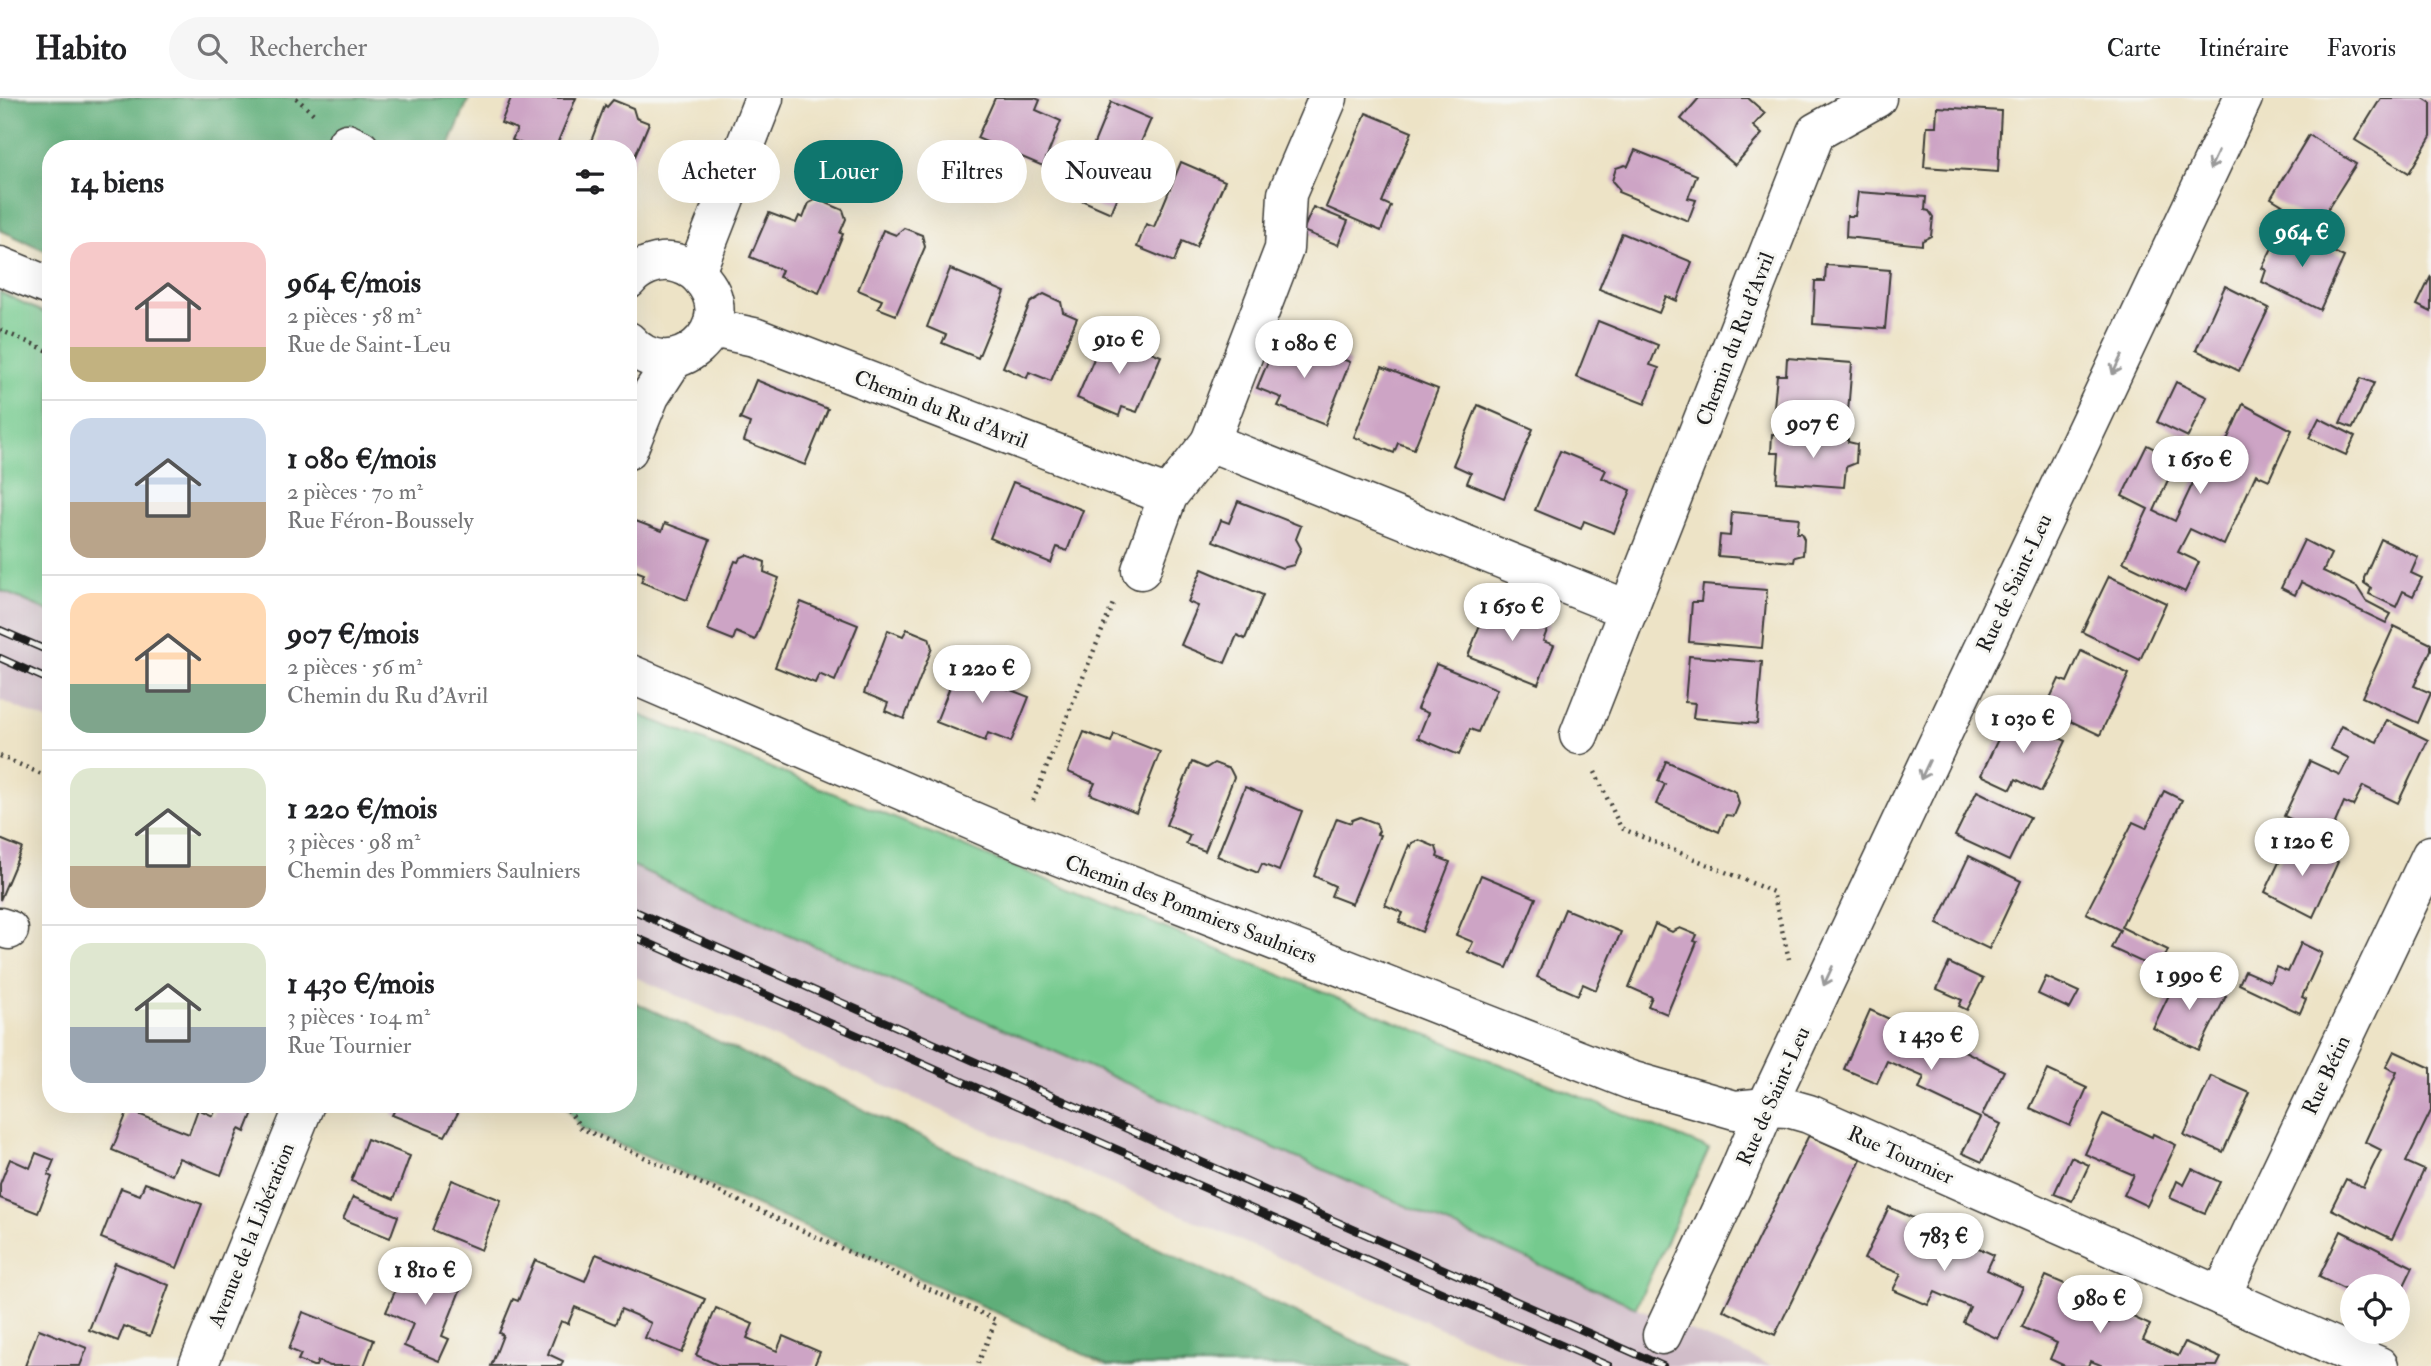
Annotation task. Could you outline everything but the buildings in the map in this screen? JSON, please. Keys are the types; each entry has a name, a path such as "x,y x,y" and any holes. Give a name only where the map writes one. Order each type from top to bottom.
{"street":[{"path":"696,272 764,98"},
{"path":"1141,570 1168,496 1210,442 1284,249 1287,194 1328,98"},
{"name":"Chemin du Ru d'Avril","path":"1579,735 1816,132 1877,98"},
{"name":"Rue de Saint-Leu","path":"1662,1335 1766,1107 2243,98"},
{"path":"637,272 670,262 696,272 713,297 715,312 712,328 697,348 674,359 637,352"},
{"path":"0,266 42,283"},
{"name":"Chemin du Ru d'Avril","path":"712,328 754,337 1168,496"},
{"path":"637,428 650,396 674,359"},
{"path":"1210,442 1629,610"},
{"name":"Chemin des Pommiers Saulniers","path":"637,677 1017,841 1630,1080 1735,1110 1766,1107"},
{"name":"Rue Bétin","path":"2221,1296 2431,855"},
{"name":"Rue Tournier","path":"1766,1107 1788,1108 1809,1114 2379,1366"},
{"name":"Avenue de la Libération","path":"198,1366 301,1113"}],"path":[{"path":"0,330 42,348"},
{"path":"1017,841 1119,588 1141,570"},
{"path":"1579,735 1621,828 1773,892 1805,1024"},
{"path":"0,756 42,774"},
{"path":"570,1113 581,1128 996,1320 977,1366"}],"shaded area":[{"path":"0,590 42,608 42,718 0,700"},
{"path":"637,868 1772,1366 1528,1366 637,978"}],"green space":[{"path":"0,98 469,98 452,140 42,140 42,249 0,230"},
{"path":"0,292 42,312 42,608 0,590"},
{"path":"637,714 1709,1149 1636,1307 637,868"},
{"path":"637,1003 1408,1366 1107,1366 1018,1322 581,1128 570,1113 637,1113"}],"railway":[{"path":"0,630 42,648"},
{"path":"0,658 42,677"},
{"path":"637,912 1663,1366"},
{"path":"637,938 1609,1366"}]}
